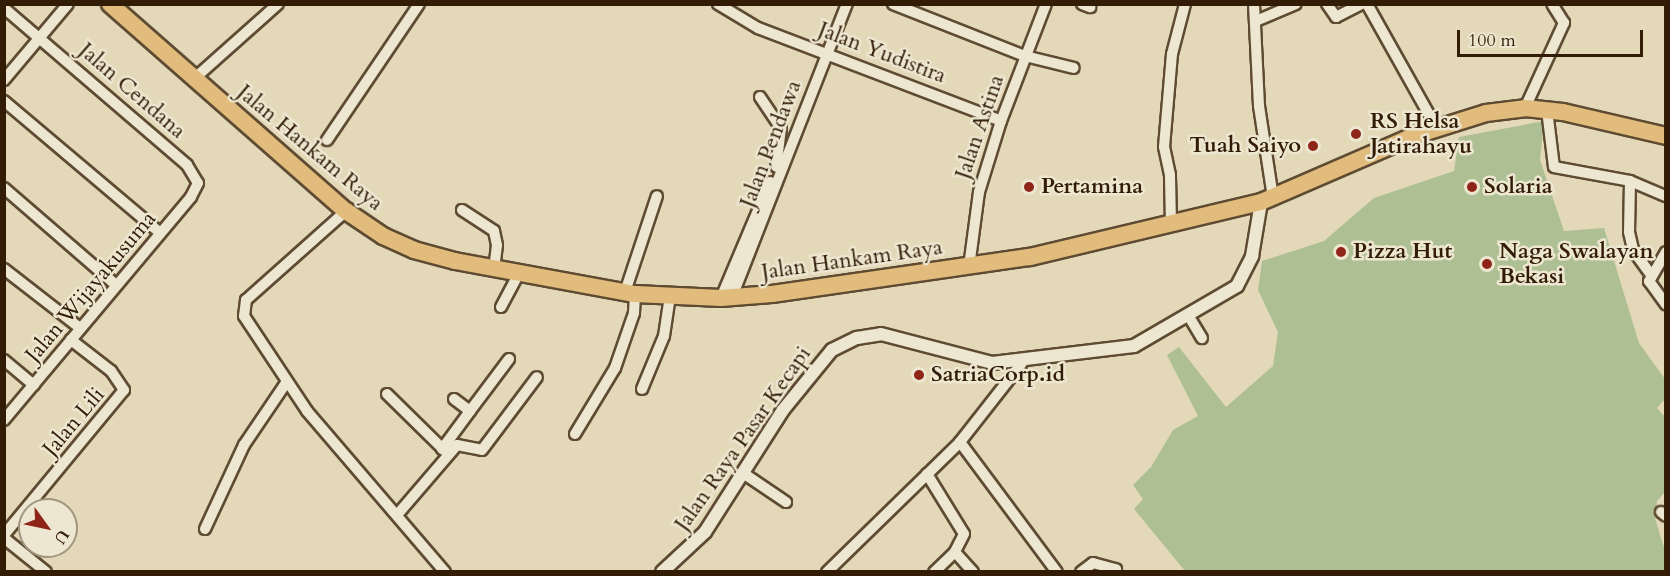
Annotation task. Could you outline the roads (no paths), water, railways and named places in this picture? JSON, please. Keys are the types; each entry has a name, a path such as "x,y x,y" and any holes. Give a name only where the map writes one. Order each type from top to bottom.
{"main road":[{"name":"Jalan Hankam Raya","path":"110,4 346,211 401,245 494,269 630,293 726,297 969,267 1030,257 1171,224 1259,207 1436,127 1486,112 1525,108 1665,136"}],"street":[{"path":"195,78 278,4"},
{"path":"327,140 419,4"},
{"name":"Jalan Yudistira","path":"717,4 758,28 1001,121"},
{"name":"Jalan Pendawa","path":"726,297 847,4"},
{"path":"893,4 1025,56 1074,68"},
{"name":"Jalan Astina","path":"969,267 977,200 1001,121 1046,4"},
{"path":"1171,224 1170,175 1164,147 1172,54 1185,4"},
{"path":"1254,4 1259,106 1259,207"},
{"path":"1256,21 1296,4"},
{"path":"1327,4 1336,17 1361,4"},
{"path":"1367,4 1436,127"},
{"path":"1525,108 1564,23 1552,4"},
{"path":"4,80 67,6"},
{"name":"Jalan Cendana","path":"4,8 196,175"},
{"path":"726,297 780,158 778,119 760,97"},
{"path":"4,101 160,233"},
{"path":"1547,111 1554,167 1630,181 1665,196"},
{"name":"Jalan Wijayakusuma","path":"4,420 197,188 196,175"},
{"path":"1630,181 1629,232 1633,250 1650,273 1651,288 1665,304"},
{"path":"4,188 116,285"},
{"path":"575,434 615,368 634,313 630,293 657,196"},
{"name":"Jalan Raya Pasar Kecapi","path":"662,572 705,532 811,373 832,350 857,338 881,334 992,363 1022,363 1134,346 1237,286 1251,256 1259,207"},
{"path":"462,210 495,231 497,245 494,269"},
{"path":"346,211 246,300 244,316 250,330 286,383 446,572"},
{"path":"1650,273 1665,252"},
{"path":"4,269 80,328"},
{"path":"501,307 519,273"},
{"path":"642,389 664,336 670,296"},
{"path":"1188,315 1202,338"},
{"name":"Jalan Lili","path":"4,536 124,390 111,371 71,340"},
{"path":"397,515 445,452 470,411 509,359"},
{"path":"4,360 34,385"},
{"path":"827,572 960,442 1022,363"},
{"path":"445,452 457,445 482,450 537,377"},
{"path":"205,529 244,444 286,383"},
{"path":"387,394 445,452"},
{"path":"454,399 470,411"},
{"path":"960,442 1057,572"},
{"path":"743,473 786,502"},
{"path":"927,474 964,534 956,552 934,572"},
{"path":"4,536 46,572"},
{"path":"956,552 973,572"},
{"path":"1081,572 1093,563 1116,569"}],"place":[{"name":"RS Helsa Jatirahayu","path":"1356,134"},
{"name":"Tuah Saiyo","path":"1313,146"},
{"name":"Pertamina","path":"1029,187"},
{"name":"Solaria","path":"1472,187"},
{"name":"Pizza Hut","path":"1341,252"},
{"name":"Naga Swalayan Bekasi","path":"1487,264"},
{"name":"SatriaCorp.id","path":"919,375"}]}
